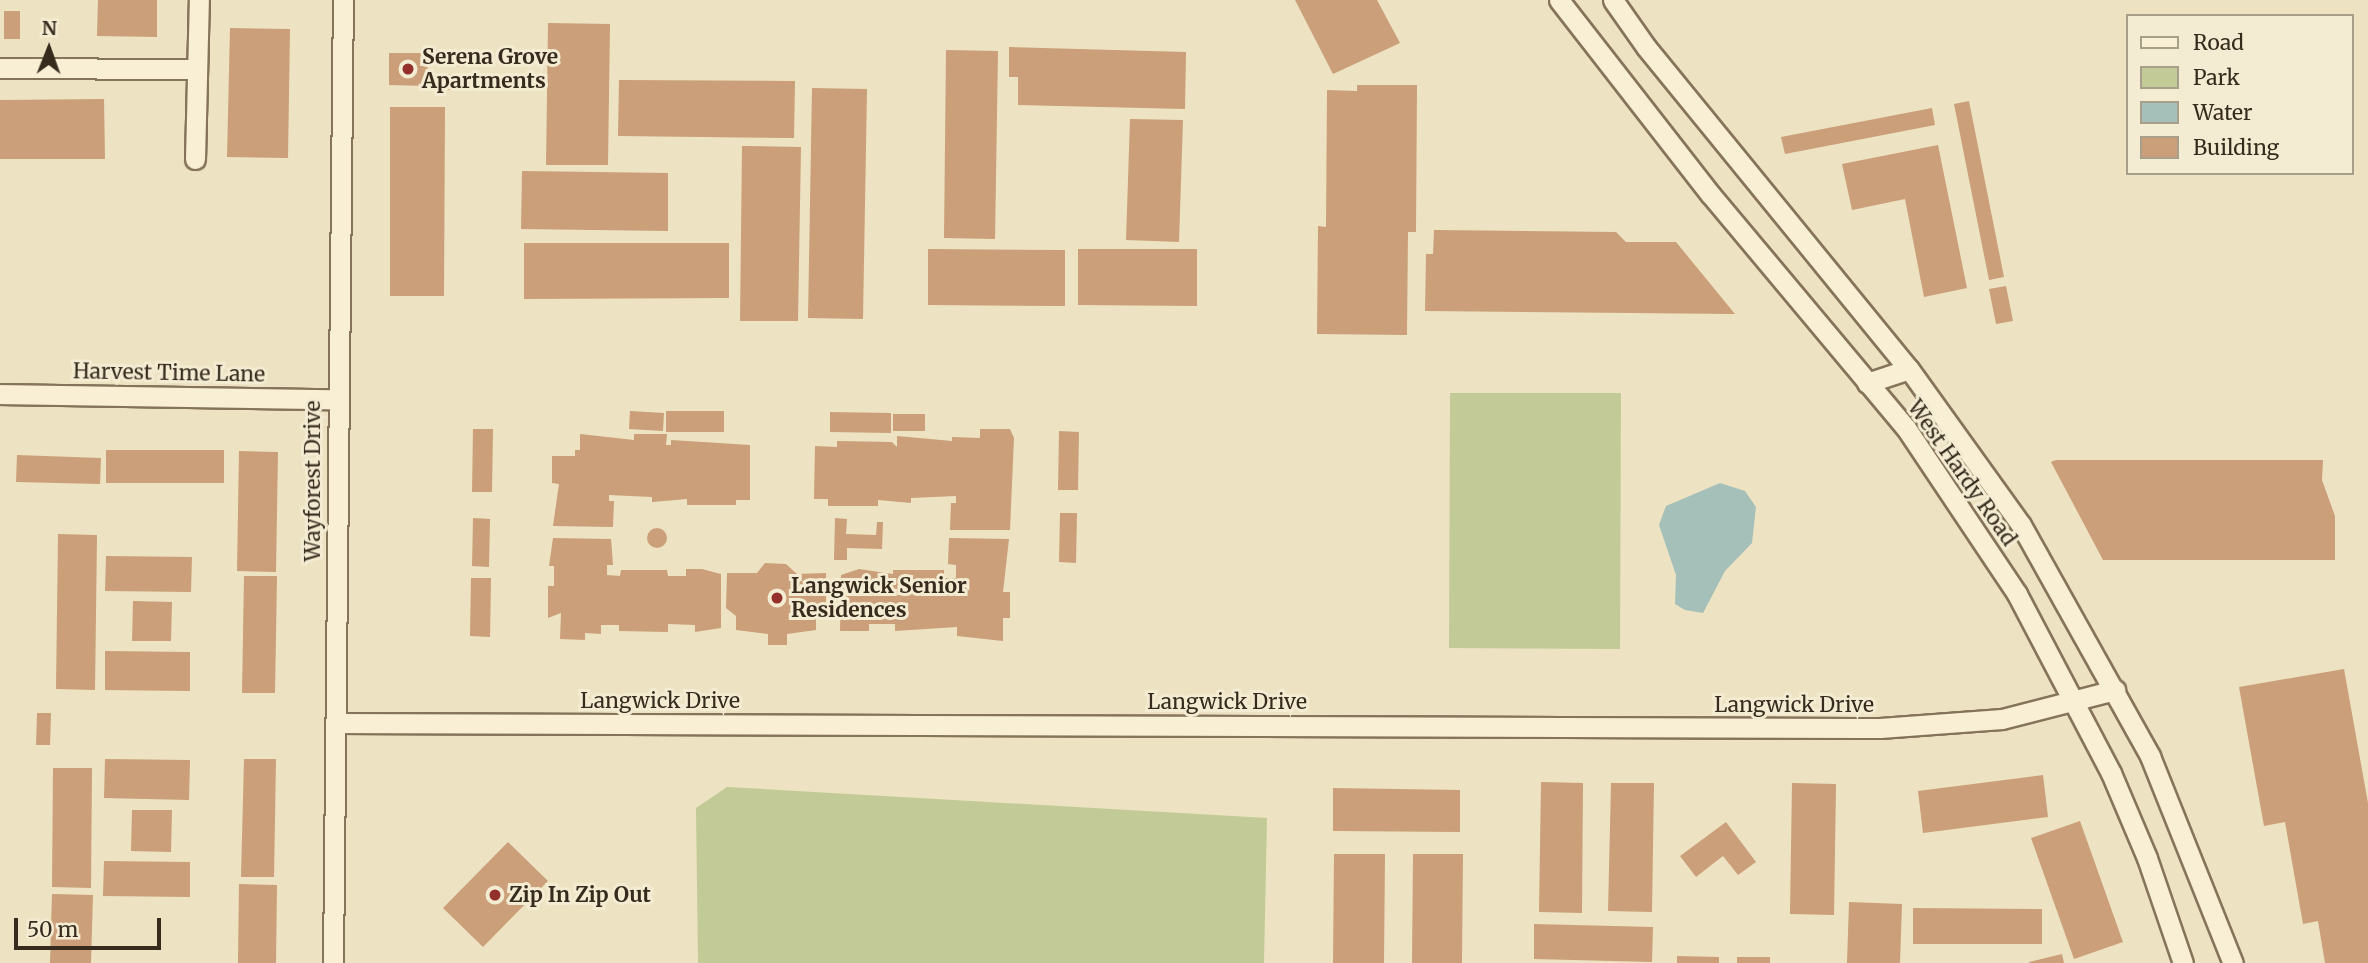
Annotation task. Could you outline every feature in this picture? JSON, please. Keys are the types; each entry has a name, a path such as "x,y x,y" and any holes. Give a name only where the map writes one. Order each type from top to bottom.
{"street":[{"path":"195,159 195,69 199,0"},
{"name":"Wayforest Drive","path":"333,963 336,399 343,0"},
{"name":"West Hardy Road","path":"1559,0 1695,175 1906,428 1966,515 2076,700 2147,858 2183,963"},
{"name":"West Hardy Road","path":"1614,0 1646,47 1909,369 2021,525 2115,690 2191,849 2233,963"},
{"path":"0,68 195,69"},
{"path":"1867,383 1909,369"},
{"name":"Harvest Time Lane","path":"0,394 336,399"},
{"name":"Langwick Drive","path":"335,723 1880,728 2002,719 2115,690"}],"green space":[{"path":"1450,393 1621,393 1620,649 1449,648"},
{"path":"727,787 1267,818 1264,963 698,963 696,808"}],"water":[{"path":"1720,483 1745,491 1756,507 1752,543 1725,571 1703,613 1685,610 1675,604 1676,575 1659,525 1666,506"}],"building":[{"path":"98,0 157,0 157,37 97,36"},
{"path":"1295,0 1377,0 1400,43 1333,74"},
{"path":"4,11 20,11 20,39 4,39"},
{"path":"548,23 610,24 608,165 546,165"},
{"path":"230,28 290,29 288,158 227,157"},
{"path":"1009,47 1186,52 1185,109 1018,105 1018,77 1009,77"},
{"path":"946,50 998,51 995,239 944,238"},
{"name":"Serena Grove Apartments","path":"389,53 428,53 427,86 389,85"},
{"path":"439,53 472,53 472,67 438,66"},
{"path":"438,74 475,74 474,90 438,90"},
{"path":"619,80 795,81 794,138 618,136"},
{"path":"1357,85 1417,85 1416,232 1408,232 1407,335 1317,334 1318,226 1326,227 1327,90 1357,91"},
{"path":"812,88 867,89 863,319 808,318"},
{"path":"104,99 105,159 0,159 0,100"},
{"path":"1969,101 2004,277 1989,280 1954,104"},
{"path":"390,107 445,107 444,296 390,296"},
{"path":"1932,108 1935,125 1785,154 1781,137"},
{"path":"1130,119 1183,120 1179,242 1126,240"},
{"path":"1938,145 1967,288 1924,297 1905,199 1852,210 1842,164"},
{"path":"742,146 801,147 798,321 740,321"},
{"path":"522,171 668,173 668,231 521,229"},
{"path":"1434,230 1616,232 1626,242 1676,242 1735,314 1425,311 1426,254 1433,254"},
{"path":"524,243 729,243 729,298 524,299"},
{"path":"928,249 1065,250 1065,306 928,305"},
{"path":"1078,249 1197,249 1197,306 1078,305"},
{"path":"2006,286 2013,321 1996,324 1989,289"},
{"path":"630,411 664,413 663,431 629,429"},
{"path":"666,411 724,411 724,432 666,432"},
{"path":"830,412 891,413 891,433 830,432"},
{"path":"893,414 925,414 925,431 893,431"},
{"path":"473,429 493,429 492,492 472,492"},
{"path":"980,429 1010,429 1014,438 1010,530 950,530 951,503 956,503 956,496 911,498 911,503 878,500 878,506 828,506 828,499 814,499 815,446 837,447 837,441 892,442 897,447 897,436 952,441 952,437 980,438"},
{"path":"1059,431 1079,432 1078,490 1058,490"},
{"path":"580,434 634,440 634,434 667,434 666,445 671,445 671,440 750,445 750,500 736,500 736,505 687,505 687,499 652,502 652,497 609,495 609,501 614,501 613,527 553,526 559,484 552,483 552,456 575,456 575,450 580,450"},
{"path":"106,450 224,450 224,483 106,483"},
{"path":"239,451 278,452 276,572 237,571"},
{"path":"17,455 101,458 100,484 16,482"},
{"path":"2323,460 2322,480 2335,516 2335,560 2103,560 2051,462"},
{"path":"1060,513 1077,513 1076,563 1059,562"},
{"path":"473,518 490,519 489,567 472,566"},
{"path":"835,518 847,519 846,534 876,535 877,522 883,522 882,549 847,548 847,560 834,560"},
{"path":"657,528 664,531 667,538 664,545 657,548 650,545 647,538 650,531"},
{"path":"58,534 97,535 95,690 56,689"},
{"path":"553,538 611,539 613,565 607,565 607,575 620,576 621,570 667,570 668,576 686,576 686,569 702,569 721,574 721,628 695,632 695,625 668,624 668,632 619,631 619,625 601,625 601,634 585,633 585,640 560,639 561,613 548,618 548,586 554,586 554,566 549,566"},
{"path":"949,538 1009,539 1003,592 1010,592 1010,618 1003,618 1003,641 957,636 957,627 895,631 895,624 869,624 869,631 840,631 841,575 859,569 893,574 893,570 944,570 944,578 956,578 956,565 948,564"},
{"path":"106,556 192,557 191,592 105,591"},
{"path":"765,563 786,564 797,574 826,573 826,613 816,618 816,630 787,634 787,645 768,645 768,634 736,630 736,616 726,608 727,573 757,573"},
{"path":"244,576 277,576 275,693 242,693"},
{"path":"471,578 491,578 490,637 470,636"},
{"path":"133,601 172,602 171,641 132,641"},
{"path":"105,651 190,652 190,691 105,690"},
{"path":"2344,669 2368,803 2368,963 2325,963 2318,921 2303,924 2285,822 2264,826 2239,687"},
{"path":"37,713 51,713 50,745 36,745"},
{"path":"105,759 190,760 189,800 104,798"},
{"path":"244,759 276,759 274,877 241,877"},
{"path":"53,768 92,768 91,888 52,887"},
{"path":"2043,775 2048,817 1923,833 1918,791"},
{"path":"1541,782 1583,783 1582,913 1539,912"},
{"path":"1611,783 1654,783 1652,912 1608,911"},
{"path":"1792,783 1836,784 1834,915 1790,914"},
{"path":"1333,788 1460,790 1460,832 1333,831"},
{"path":"132,810 172,810 171,852 131,851"},
{"path":"2080,821 2123,942 2074,959 2031,838"},
{"path":"1726,822 1756,862 1738,875 1723,856 1696,877 1680,856"},
{"name":"Zip In Zip Out","path":"508,842 548,881 483,947 443,908"},
{"path":"1334,854 1385,854 1384,963 1333,963"},
{"path":"1413,854 1463,854 1462,963 1412,963"},
{"path":"104,861 190,862 190,897 103,896"},
{"path":"239,884 277,885 276,963 238,963"},
{"path":"52,894 93,895 91,963 50,963"},
{"path":"1849,902 1902,904 1900,963 1847,963"},
{"path":"1913,908 2042,909 2042,944 1913,944"},
{"path":"1534,924 1653,927 1652,962 1534,959"},
{"path":"2062,954 2064,963 2029,963 2029,962"},
{"path":"1677,956 1719,957 1719,963 1677,963"},
{"path":"1737,957 1770,957 1770,963 1737,963"}],"place":[{"name":"Serena Grove Apartments","path":"408,69"},
{"name":"Langwick Senior Residences","path":"777,598"},
{"name":"Zip In Zip Out","path":"495,895"}]}
